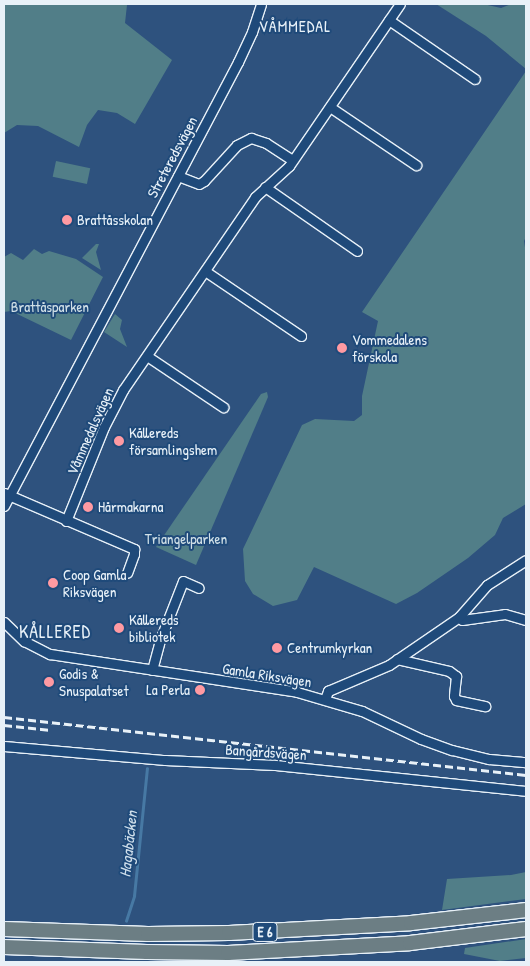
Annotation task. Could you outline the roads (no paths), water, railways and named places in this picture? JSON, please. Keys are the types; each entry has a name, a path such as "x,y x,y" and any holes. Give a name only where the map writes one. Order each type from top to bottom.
{"highway":[{"name":"E 6","path":"4,929 148,934 229,933 410,923 526,910"},
{"name":"E 6","path":"4,947 228,953 410,943 526,929"}],"street":[{"name":"Streteredsvägen","path":"4,506 7,494 245,49 261,4"},
{"name":"Våmmedalsvägen","path":"66,521 113,406 255,197 276,180 292,160 400,4"},
{"path":"389,20 475,79"},
{"path":"330,107 416,165"},
{"path":"178,176 199,184 237,145 251,138 266,143 292,160"},
{"path":"265,187 357,251"},
{"path":"205,271 301,336"},
{"path":"147,356 223,407"},
{"path":"7,494 134,549 127,573"},
{"path":"325,699 328,691 378,671 459,617 487,585 526,560"},
{"path":"152,670 160,640 183,582 199,588"},
{"path":"459,617 462,620 505,614 526,620"},
{"name":"Gamla Riksvägen","path":"4,622 24,641 50,654 296,692 362,711 420,739 452,750 489,759 526,762"},
{"path":"397,659 449,671 456,676 454,696 456,700 485,706"},
{"name":"Bangårdsvägen","path":"4,746 165,760 275,765 526,791"}],"waterway":[{"name":"Hagabäcken","path":"126,921 134,896 147,769"}],"railway":[{"path":"4,717 526,775"},
{"path":"4,725 51,730"}],"place":[{"name":"Brattåsskolan","path":"67,220"},
{"name":"Vommedalens förskola","path":"342,348"},
{"name":"Kållereds församlingshem","path":"119,441"},
{"name":"Hårmakarna","path":"88,507"},
{"name":"Coop Gamla Riksvägen","path":"53,583"},
{"name":"Kållereds bibliotek","path":"119,628"},
{"name":"Centrumkyrkan","path":"277,648"},
{"name":"Godis & Snuspalatset","path":"49,682"},
{"name":"La Perla","path":"200,690"}],"district":[{"name":"VÅMMEDAL","path":"295,26"},
{"name":"KÅLLERED","path":"55,632"}],"park label":[{"name":"Brattåsparken","path":"50,307"},
{"name":"Triangelparken","path":"186,539"}]}
